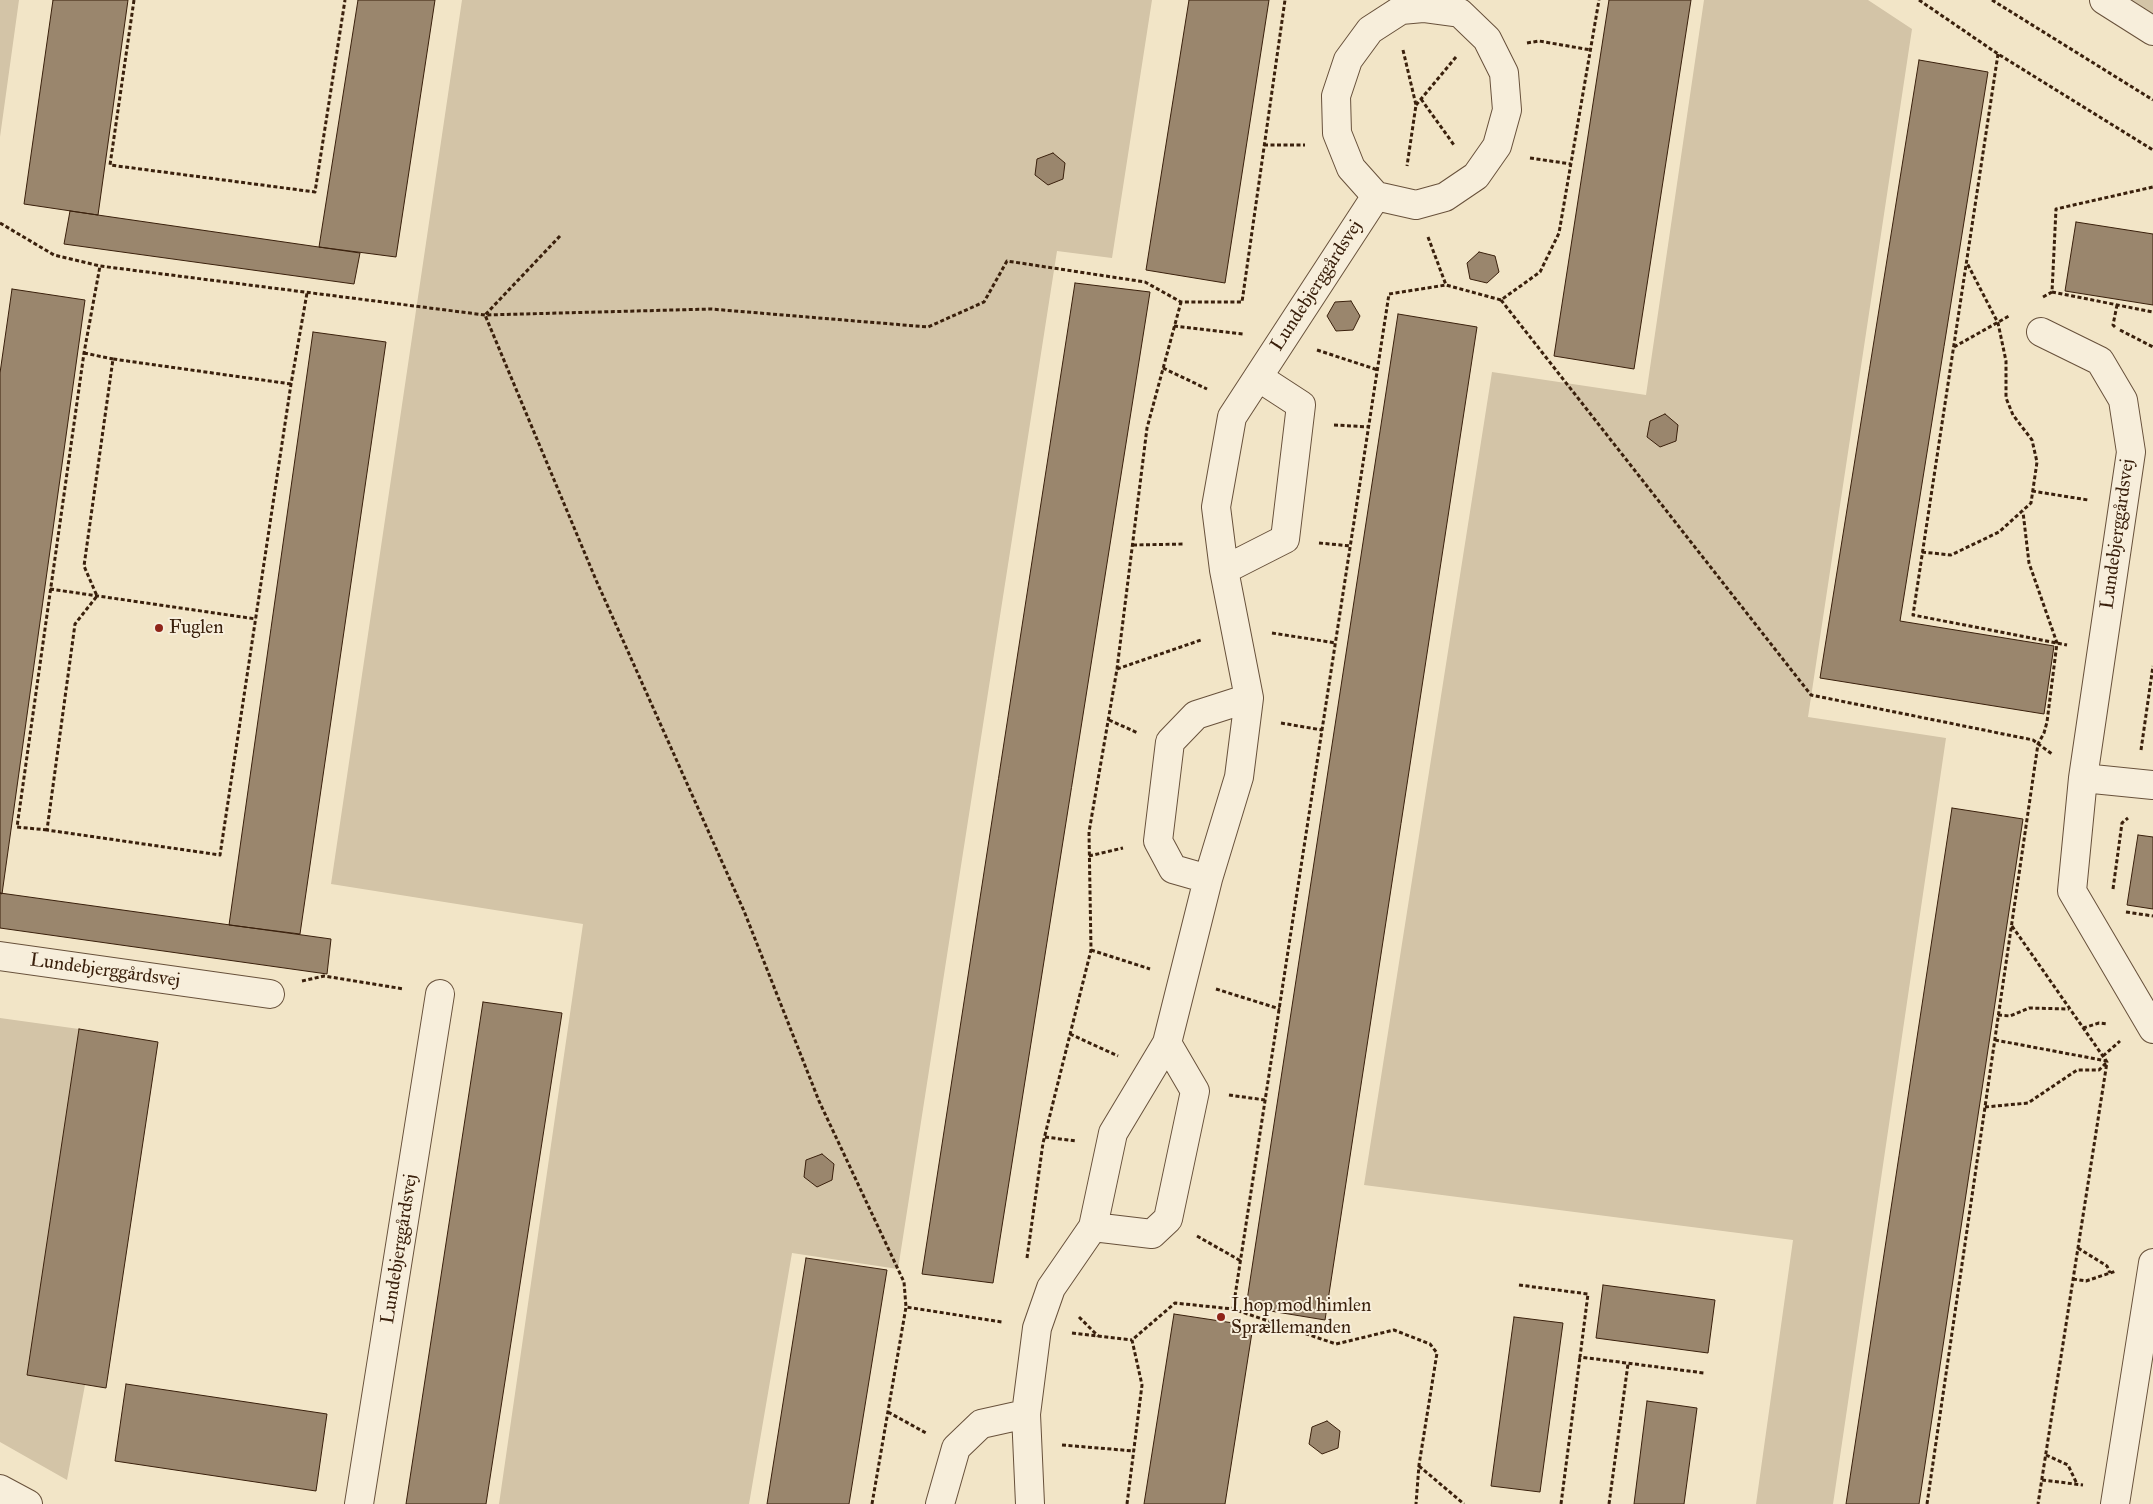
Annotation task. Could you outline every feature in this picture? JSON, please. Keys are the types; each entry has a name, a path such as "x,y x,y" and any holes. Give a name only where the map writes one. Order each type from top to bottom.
{"street":[{"path":"2104,0 2153,31"},
{"path":"1398,8 1423,8 1460,13 1487,39 1496,56 1504,73 1507,110 1497,146 1476,176 1445,197 1416,205 1376,196 1351,168 1337,132 1336,96 1348,60 1370,30 1398,8"},
{"name":"Lundebjerggårdsvej","path":"1030,1504 1026,1414 1037,1328 1051,1288 1093,1228 1114,1133 1167,1043 1208,879 1239,778 1248,707 1224,570 1216,507 1232,417 1376,196"},
{"name":"Lundebjerggårdsvej","path":"2041,332 2100,362 2122,400 2131,452 2083,778 2072,891 2153,1029"},
{"path":"1224,570 1285,539 1301,405 1258,377"},
{"path":"1208,879 1174,869 1158,841 1170,742 1196,715 1248,707"},
{"path":"2083,778 2153,785"},
{"name":"Lundebjerggårdsvej","path":"0,956 270,994"},
{"name":"Lundebjerggårdsvej","path":"359,1504 440,994"},
{"path":"1093,1228 1152,1234 1168,1219 1195,1091 1167,1043"},
{"path":"2115,1504 2153,1263"},
{"path":"940,1504 956,1448 981,1424 1026,1414"},
{"path":"0,1489 28,1504"}],"path":[{"path":"134,0 110,165 315,192 345,0"},
{"path":"0,223 54,255 100,266 485,315 711,309 928,327 984,302 1007,261 1146,282 1181,302 1242,302 1285,0"},
{"path":"1501,300 1540,272 1560,233 1599,0"},
{"path":"1918,0 1998,54 2153,150"},
{"path":"1992,0 2153,100"},
{"path":"1398,8 1416,105 1407,167 1416,205 1446,285"},
{"path":"1496,56 1527,43 1538,41 1591,50"},
{"path":"1998,54 1913,615 2101,652"},
{"path":"1420,99 1476,176"},
{"path":"2052,292 2056,209 2153,187"},
{"path":"485,315 560,236"},
{"path":"1922,552 1951,555 1999,532 2031,503 2037,462 2032,440 2013,415 2006,398 2006,361 1998,322 1966,263"},
{"path":"100,266 84,353 17,827 220,855 291,384 307,293"},
{"path":"1234,1309 1389,294 1446,285 1501,300 1812,695 2034,740 2083,778"},
{"path":"2036,301 2052,292 2153,312"},
{"path":"1051,1288 1026,1265 1043,1143 1092,950 1089,832 1118,669 1147,428 1181,302"},
{"path":"2117,304 2112,325 2153,347"},
{"path":"1953,348 2013,314"},
{"path":"485,315 596,580 744,910 819,1101 904,1282 906,1307 872,1504"},
{"path":"84,353 113,359 291,384"},
{"path":"97,596 84,566 113,359"},
{"path":"1163,368 1240,405"},
{"path":"1928,1504 2011,925 2038,744 2047,722 2056,643 2029,563 2023,512"},
{"path":"1133,545 1220,541"},
{"path":"50,589 256,619"},
{"path":"47,830 75,624 97,596"},
{"path":"1248,707 1322,730"},
{"path":"2011,925 2107,1062 2038,1504"},
{"path":"270,994 313,977 324,976 440,994"},
{"path":"1998,1015 2010,1016 2029,1008 2070,1009"},
{"path":"1070,1034 1151,1070"},
{"path":"1995,1040 2107,1062"},
{"path":"1985,1107 2028,1103 2078,1070 2099,1070 2107,1062"},
{"path":"1168,1219 1241,1261"},
{"path":"2078,1248 2107,1266 2110,1273"},
{"path":"1519,1285 1588,1294 1561,1504"},
{"path":"906,1307 1037,1328 1132,1340 1175,1304 1234,1309 1336,1344 1394,1330 1430,1344 1437,1353 1418,1465 1416,1504"},
{"path":"1127,1504 1142,1385 1132,1340"},
{"path":"1580,1357 1704,1373"},
{"path":"1609,1504 1628,1364"},
{"path":"888,1412 956,1448"},
{"path":"1028,1447 1061,1445 1134,1451"},
{"path":"2046,1455 2068,1465 2078,1484"},
{"path":"1418,1465 1464,1504"}],"shaded area":[{"path":"0,0 19,0 0,137"},
{"path":"462,0 1152,0 1112,258 1057,251 898,1269 792,1253 749,1504 499,1504 583,924 331,884"},
{"path":"1704,0 1868,0 1912,29 1808,717 1946,738 1833,1504 1756,1504 1793,1240 1364,1185 1492,372 1646,395"},
{"path":"2126,0 2153,0 2153,17"},
{"path":"0,1018 79,1029 27,1375 85,1385 67,1480 0,1442"}],"building":[{"path":"53,0 128,0 98,215 24,204"},
{"path":"358,0 435,0 396,257 319,247"},
{"path":"1189,0 1269,0 1225,283 1146,270"},
{"path":"1609,0 1691,0 1634,369 1554,356"},
{"path":"1919,60 1988,72 1900,621 2054,646 2044,714 1820,678"},
{"path":"1053,153 1065,163 1063,179 1048,185 1035,175 1037,159"},
{"path":"70,211 360,253 354,284 64,244"},
{"path":"2076,222 2153,234 2153,305 2065,291"},
{"path":"1479,252 1495,256 1499,272 1487,283 1470,279 1467,263"},
{"path":"1075,283 1150,292 993,1283 922,1274"},
{"path":"12,289 85,300 2,894 0,893 0,373"},
{"path":"1351,301 1360,316 1353,330 1336,331 1327,316 1335,302"},
{"path":"1398,314 1477,327 1325,1320 1246,1307"},
{"path":"313,332 386,342 300,934 229,925"},
{"path":"1665,414 1678,425 1676,441 1660,447 1647,437 1650,421"},
{"path":"1952,808 2023,819 1919,1504 1846,1504"},
{"path":"2138,835 2153,837 2153,909 2127,905"},
{"path":"0,893 331,939 327,974 0,928"},
{"path":"483,1002 562,1013 486,1504 406,1504"},
{"path":"79,1029 158,1042 106,1388 27,1375"},
{"path":"822,1154 834,1164 832,1180 817,1187 804,1177 806,1160"},
{"path":"806,1258 887,1270 849,1504 767,1504"},
{"path":"1603,1285 1715,1300 1708,1353 1596,1338"},
{"path":"1174,1314 1253,1326 1225,1504 1144,1504"},
{"path":"1514,1317 1563,1323 1540,1492 1491,1486"},
{"path":"126,1384 327,1414 316,1491 115,1461"},
{"path":"1647,1401 1697,1408 1684,1504 1634,1504"},
{"path":"1327,1421 1340,1431 1338,1448 1322,1454 1309,1444 1312,1427"}],"place":[{"name":"Fuglen","path":"159,628"},
{"name":"I hop mod himlen Sprællemanden","path":"1221,1317"}]}
